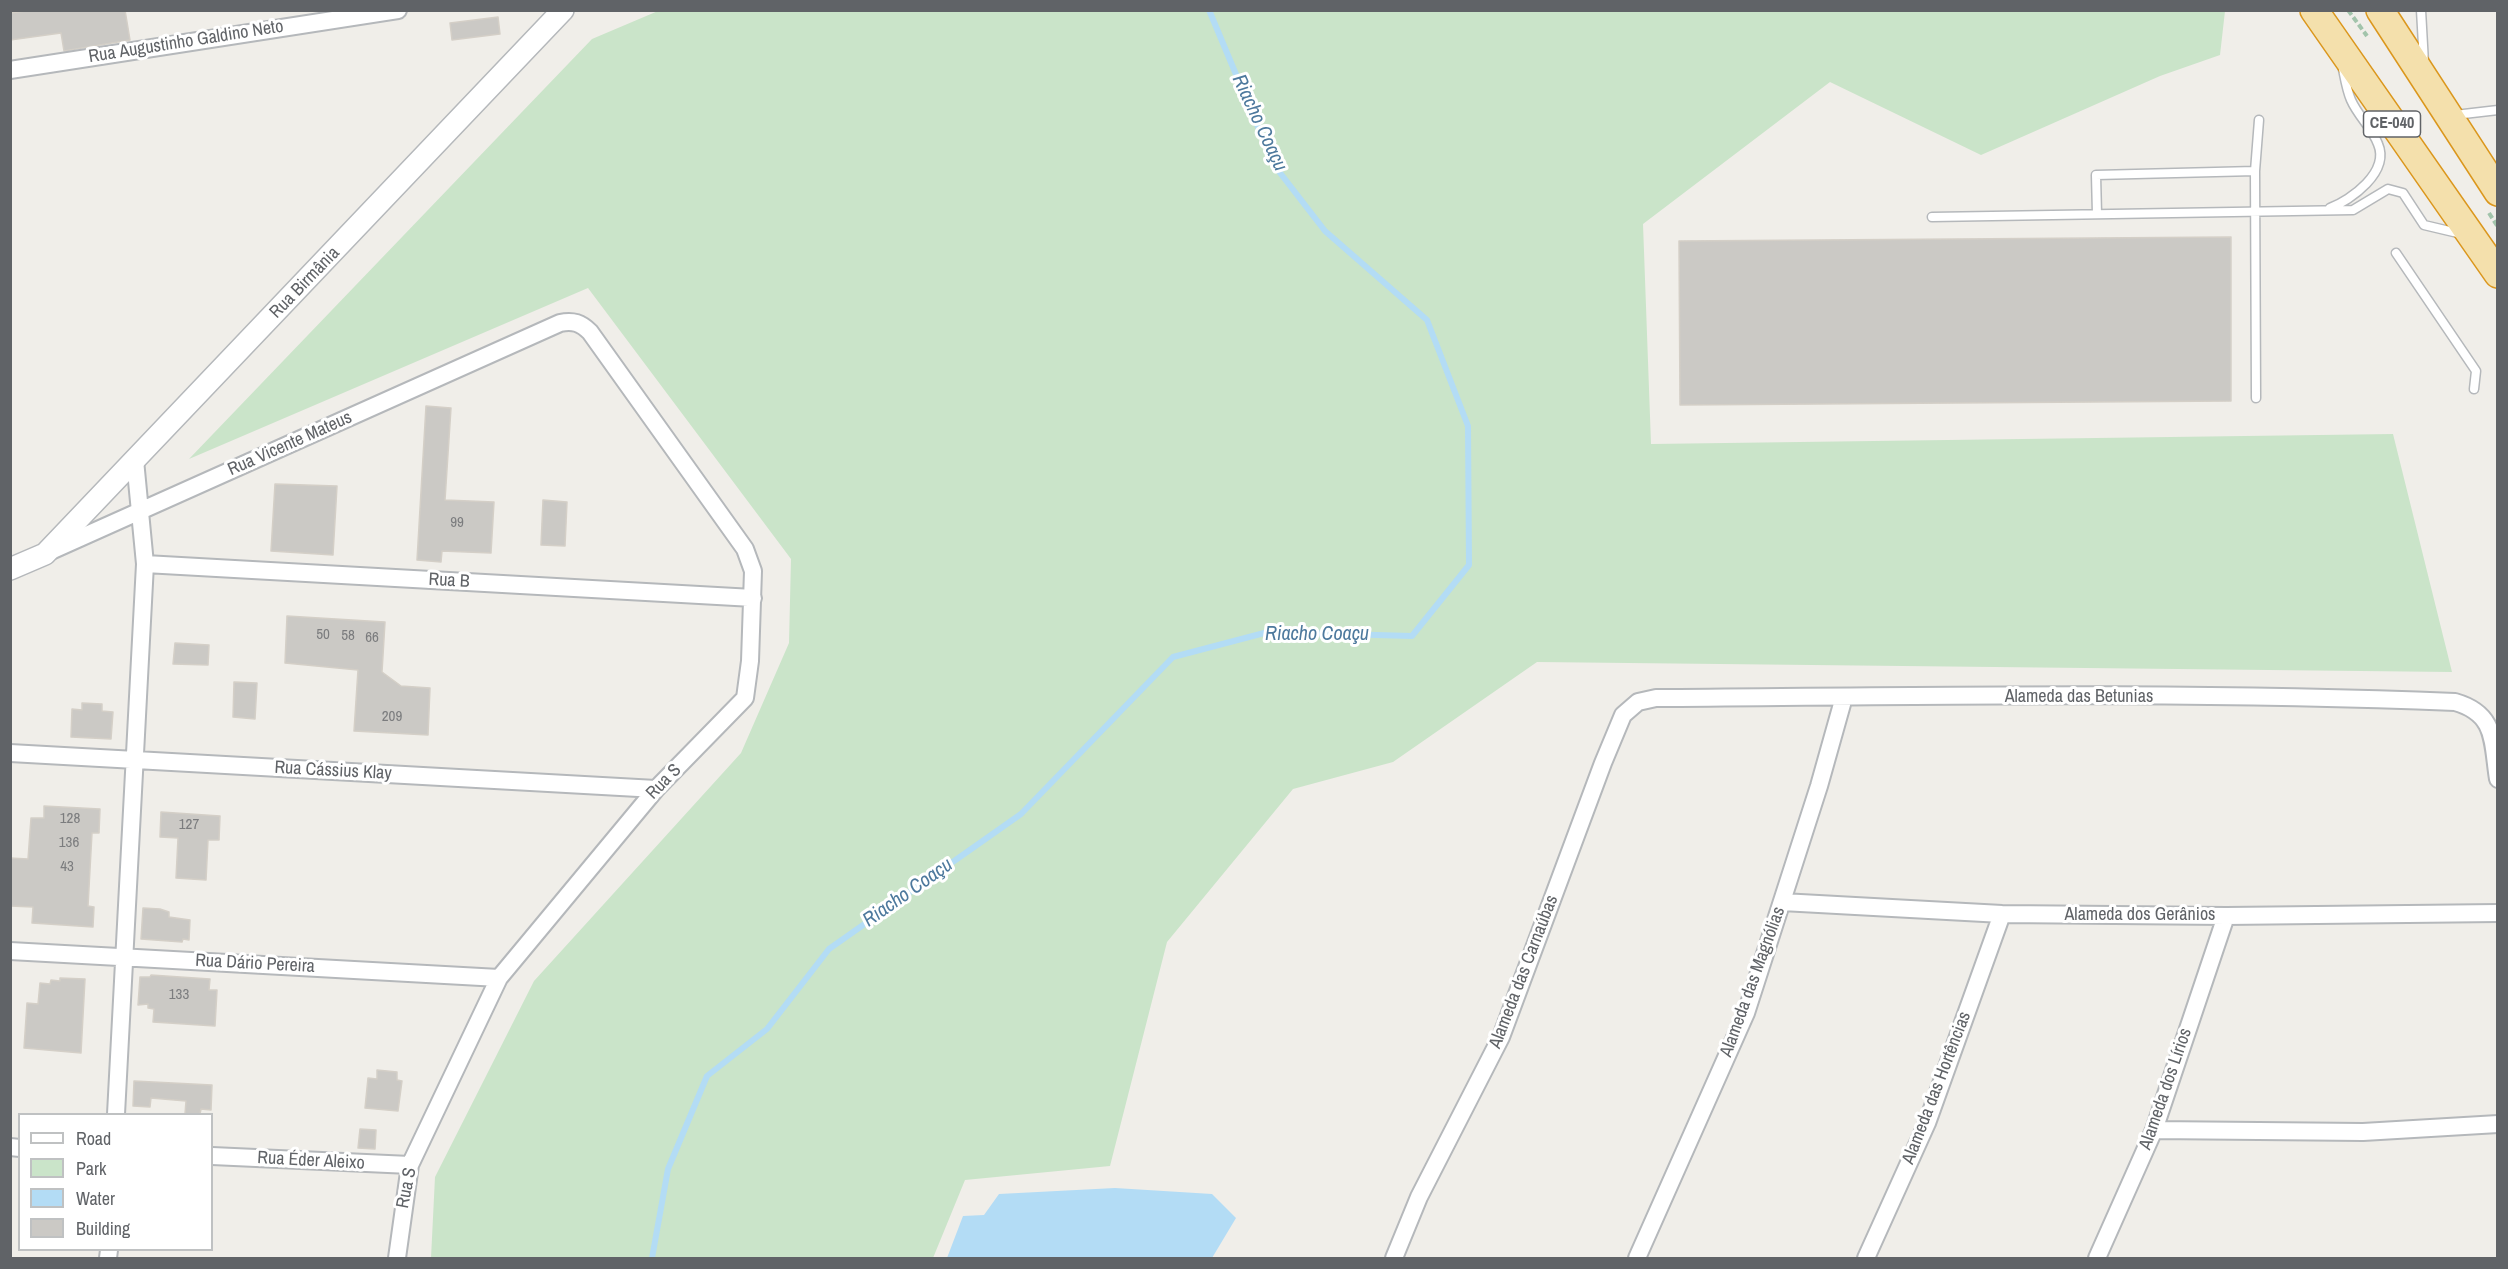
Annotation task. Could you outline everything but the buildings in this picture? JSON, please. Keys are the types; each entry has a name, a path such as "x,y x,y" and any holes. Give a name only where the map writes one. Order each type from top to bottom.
{"highway":[{"name":"CE-040","path":"2314,10 2498,274"},
{"name":"CE-040","path":"2380,10 2498,192"}],"street":[{"name":"Rua Augustinho Galdino Neto","path":"10,69 398,10"},
{"name":"Rua Birmânia","path":"45,554 563,10"},
{"name":"Rua Vicente Mateus","path":"10,569 560,323 570,322"},
{"name":"Rua S","path":"397,1258 410,1166 460,1053 499,978 656,789 745,698 753,571 745,549 590,332 583,325 570,322"},
{"path":"116,1113 145,564 135,460"},
{"name":"Rua B","path":"145,564 753,598"},
{"name":"Alameda das Magnólias","path":"1637,1258 1746,1013 1844,697"},
{"name":"Alameda das Betunias","path":"1656,698 2360,698 2443,702 2467,706 2485,718 2490,729 2498,779"},
{"name":"Alameda das Carnaúbas","path":"1394,1258 1419,1197 1501,1036 1616,731 1631,707 1638,702 1656,698"},
{"name":"Rua Cássius Klay","path":"10,753 656,789"},
{"name":"Alameda dos Gerânios","path":"1782,902 2002,914 2226,916 2498,913"},
{"name":"Alameda das Hortências","path":"1866,1258 1927,1123 2002,914"},
{"name":"Alameda dos Lírios","path":"2097,1258 2154,1130 2226,916"},
{"name":"Rua Dário Pereira","path":"10,951 499,978"},
{"path":"2154,1130 2363,1132 2498,1124"},
{"name":"Rua Éder Aleixo","path":"213,1156 410,1166"}],"lane":[{"path":"2421,10 2424,81"},
{"path":"2324,211 2349,201 2372,178 2380,160 2379,146 2351,100 2335,39"},
{"path":"2448,116 2498,110"},
{"path":"2256,398 2255,171 2259,120"},
{"path":"2097,214 2096,175 2255,171"},
{"path":"1932,217 2353,210 2388,189 2403,194 2424,225 2472,237"},
{"path":"2396,253 2476,371 2474,389"}],"green space":[{"path":"658,11 2225,11 2220,55 2160,76 1981,155 1830,82 1643,224 1651,444 2393,434 2452,672 1537,662 1393,762 1293,789 1167,942 1110,1166 965,1180 933,1258 431,1258 435,1177 534,981 741,753 789,643 791,559 588,288 189,459 592,39"}],"water":[{"path":"1115,1188 1212,1194 1236,1218 1212,1258 947,1258 963,1216 984,1215 999,1194"}],"waterway":[{"name":"Riacho Coaçu","path":"652,1258 668,1169 707,1076 767,1029 829,949 1021,814 1173,657 1268,632 1412,636 1469,565 1468,426 1427,320 1325,231 1274,165 1209,10"}]}
